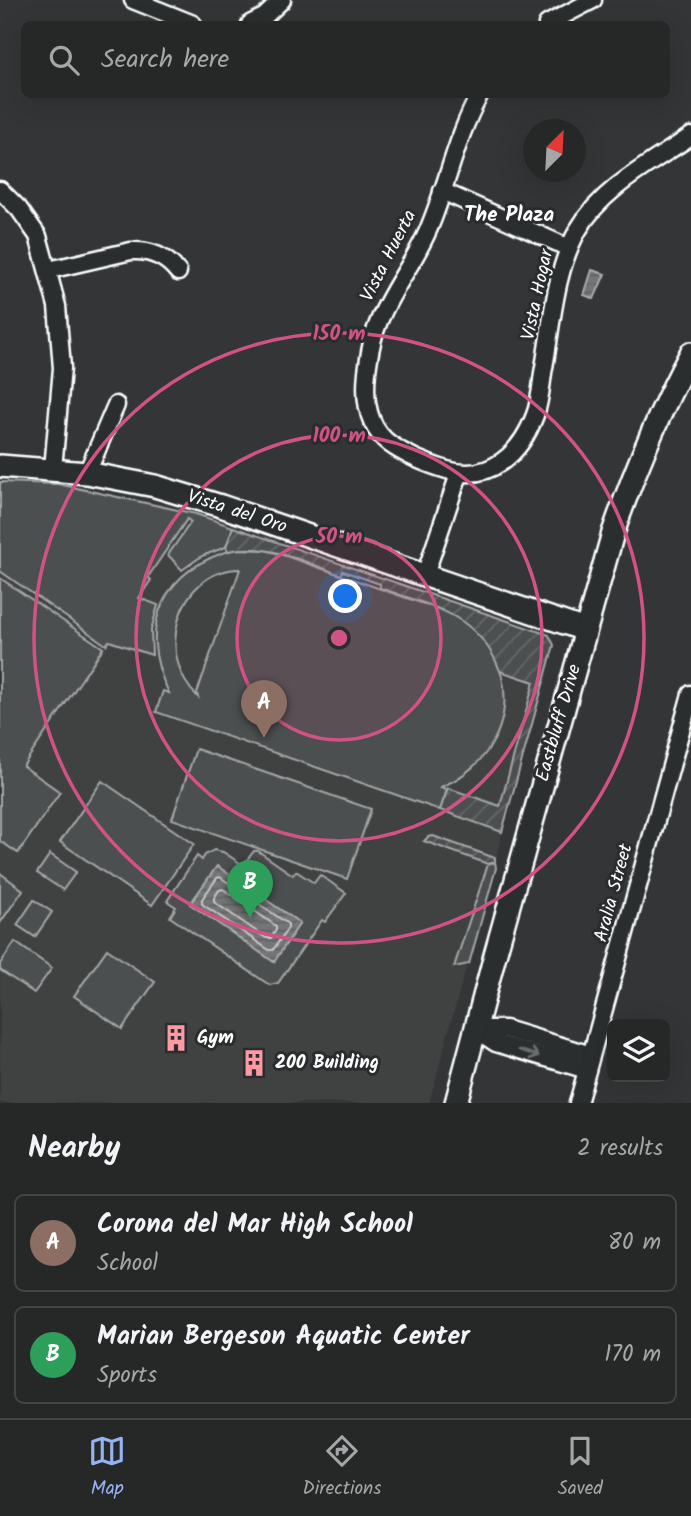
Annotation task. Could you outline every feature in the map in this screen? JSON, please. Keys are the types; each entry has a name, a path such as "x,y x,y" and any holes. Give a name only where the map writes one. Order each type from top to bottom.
{"main road":[{"name":"Eastbluff Drive","path":"456,1103 613,533 633,475 661,408 691,354"},
{"name":"Vista del Oro","path":"0,466 87,473 155,486 585,630"}],"street":[{"path":"133,0 186,21"},
{"path":"256,21 282,0"},
{"path":"553,21 593,0"},
{"name":"Vista Huerta","path":"460,474 401,452 385,440 372,421 366,399 371,345 377,325 420,249 459,136 478,98"},
{"name":"Vista Hogar","path":"460,474 477,474 489,470 511,453 528,432 538,407 561,274 579,228 610,194 691,136"},
{"path":"0,190 34,228 49,270 57,306 62,368 53,469"},
{"path":"442,191 569,248"},
{"path":"49,270 131,250 141,250 165,259 178,272"},
{"path":"87,473 116,405"},
{"path":"425,575 460,474"},
{"name":"Aralia Street","path":"578,1103 691,694"},
{"path":"475,1029 496,1043 589,1062"}],"shaded area":[{"path":"0,482 58,484 196,514 233,527 226,547 202,556 182,570 168,555 191,522 187,519 148,577 151,580 139,598 158,605 151,630 152,655 109,641 106,645 0,571"},
{"path":"0,484 58,484 166,505 549,635 554,645 429,1103 0,1103"},
{"path":"233,527 549,635 554,645 502,832 440,810 448,788 500,806 534,682 500,671 480,637 466,624 435,607 380,588 380,584 343,571 341,575 271,551 228,551 226,547"},
{"path":"236,549 265,550 280,554 450,613 475,631 492,653 502,677 504,703 499,728 487,751 468,771 441,787 447,790 440,810 156,712 163,691 169,693 159,668 155,645 156,623 163,603 174,585 190,570 211,558","holes":["240,569 197,693 198,697 185,680 177,660 175,639 179,618 187,599 201,584 218,573"]},
{"path":"0,578 103,648 23,766 60,792 18,853 0,841"},
{"path":"196,749 371,809 347,879 172,819"},
{"path":"102,781 194,844 152,905 60,842"},
{"path":"433,836 495,858 495,862 488,864 424,841"},
{"path":"214,850 223,852 243,865 254,851 258,851 293,875 296,871 314,883 320,875 346,893 325,922 322,920 278,983 270,985 265,982 170,917 176,907 167,901 197,856 202,860"},
{"path":"50,854 76,872 63,890 37,873"},
{"path":"495,862 496,868 469,964 454,967 488,864"},
{"path":"0,873 23,890 0,923"},
{"path":"34,900 52,912 35,937 17,925"},
{"path":"15,942 52,968 34,993 0,970 0,964"},
{"path":"107,949 155,982 122,1029 74,996"}],"water":[{"path":"592,270 605,274 594,299 584,295"},
{"path":"217,866 300,923 274,962 190,904"}],"place":[{"name":"Corona del Mar High School","path":"264,738"},
{"name":"Marian Bergeson Aquatic Center","path":"250,918"},
{"name":"Gym","path":"176,1038"},
{"name":"200 Building","path":"254,1063"}],"district":[{"name":"The Plaza","path":"509,215"}]}
